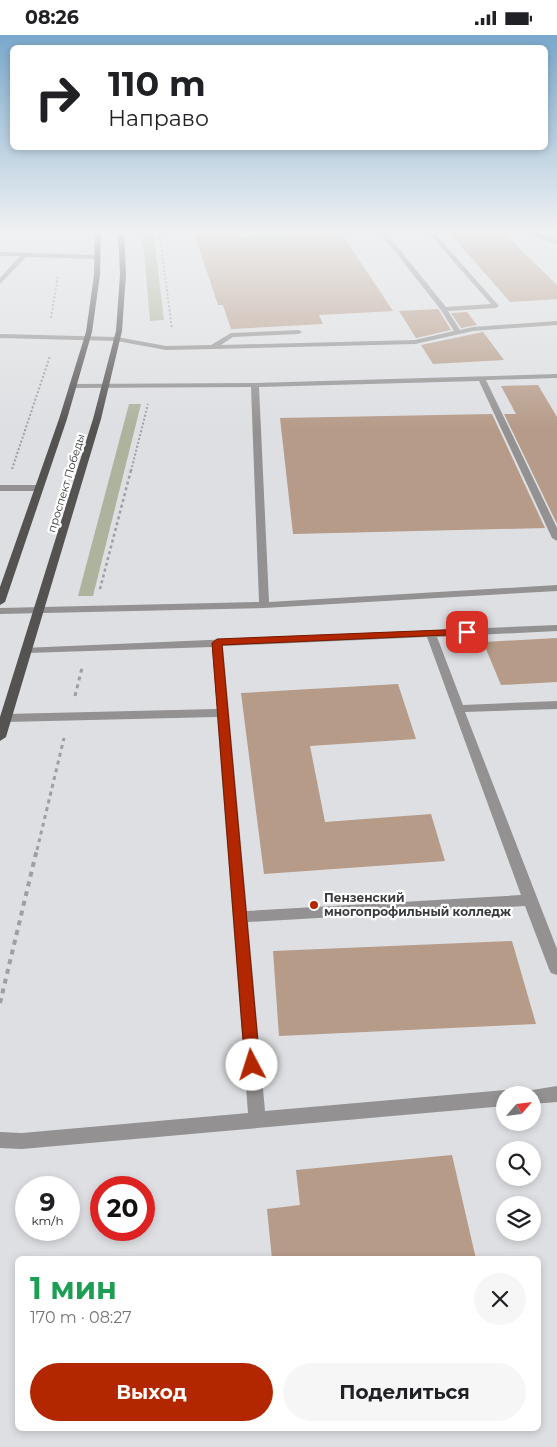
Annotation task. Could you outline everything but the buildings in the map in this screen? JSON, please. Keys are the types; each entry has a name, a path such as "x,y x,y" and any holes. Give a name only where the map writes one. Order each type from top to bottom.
{"main road":[{"name":"проспект Победы","path":"0,602 87,339 94,296"},
{"name":"проспект Победы","path":"0,737 105,386 116,339 121,296"}],"street":[{"path":"434,296 458,332"},
{"path":"444,309 496,306 487,296"},
{"path":"0,336 116,339 166,348 212,347 415,341 473,329 557,323"},
{"path":"212,347 231,335 299,332"},
{"path":"72,386 255,385 557,376"},
{"path":"482,379 557,538"},
{"path":"255,385 264,605"},
{"path":"3,488 39,488"},
{"path":"0,611 264,605 557,588"},
{"path":"26,650 557,629"},
{"path":"431,634 557,969"},
{"path":"217,643 257,1120"},
{"path":"458,709 557,705"},
{"path":"6,718 223,713"},
{"path":"240,917 530,900"},
{"path":"541,1095 557,1094"},
{"path":"0,1140 22,1141 496,1099"}],"path":[{"path":"3,488 51,352 50,327 55,296"}],"green space":[{"path":"148,296 161,296 164,320 150,321"},
{"path":"129,404 141,404 93,596 78,596"}],"place":[{"name":"Пензенский многопрофильный колледж","path":"314,905"}],"route":[{"path":"252,1065 217,643 467,632"}]}
